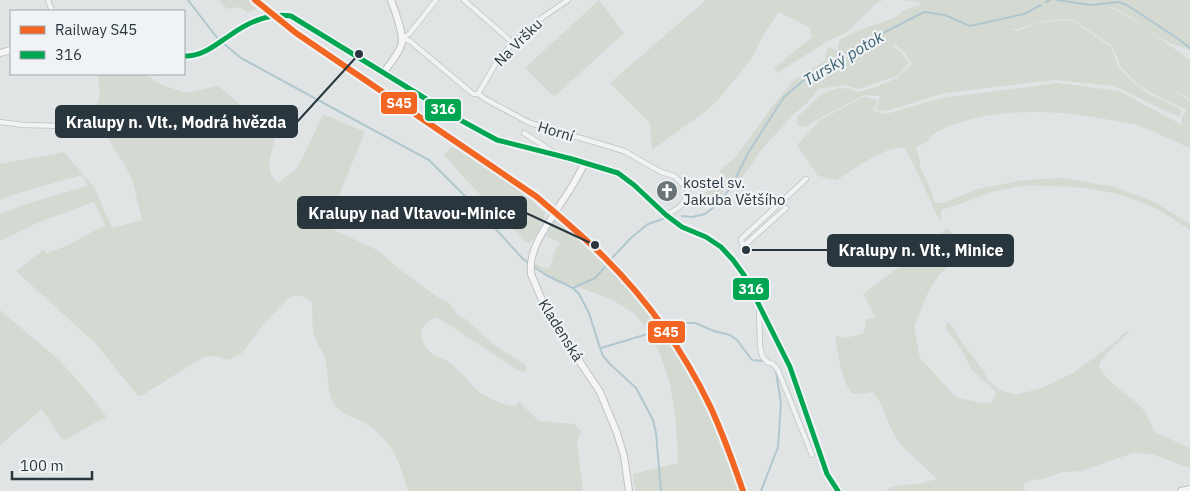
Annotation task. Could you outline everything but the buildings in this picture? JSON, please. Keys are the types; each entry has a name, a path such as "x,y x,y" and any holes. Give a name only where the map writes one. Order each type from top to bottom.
{"main road":[{"path":"383,73 400,48 402,39 392,0"},
{"path":"185,56 197,55 216,46 237,30 273,15 291,16 462,121 497,140 618,173 682,227 706,236 721,247 744,275 790,367 827,474 838,491"},
{"name":"Kladenská","path":"585,163 543,231 533,252 530,267 531,274 548,314 600,392 611,416 624,456 629,491"},
{"path":"1181,491 1190,489"}],"street":[{"path":"402,39 436,0"},
{"path":"464,0 513,43"},
{"name":"Na Vršku","path":"478,94 495,64 513,43 543,17 568,0"},
{"name":"Horní","path":"402,39 410,41 469,92 478,94 530,123 624,151 661,172 674,176 688,189 682,205 666,215"},
{"path":"0,122 23,125 65,126"},
{"path":"524,133 556,155"},
{"path":"743,249 741,239 806,179"},
{"path":"742,244 746,244 786,208"},
{"path":"758,302 762,356 767,362 774,364 778,370 812,455"}],"shaded area":[{"path":"219,0 247,0 256,9 248,13 239,7 227,9"},
{"path":"599,0 624,33 554,97 525,68"},
{"path":"706,0 883,0 877,3 847,32 826,42 778,73 774,68 812,37 809,27 779,12 764,34 752,58 718,100 706,111 652,150 650,123 610,83"},
{"path":"903,0 1190,0 1190,51 1172,44 1132,18 1108,6 1140,24 1190,60 1190,99 1170,88 1190,101 1190,148 1137,125 1090,116 1022,112 977,118 956,124 937,132 916,148 920,167 935,203 943,203 978,189 1024,180 1063,178 1115,187 1154,202 1190,224 1190,230 1164,213 1121,195 1092,189 1061,186 1024,186 992,192 941,210 941,219 939,220 905,148 898,148 880,154 837,180 818,176 797,145 820,120 864,97 878,100 873,111 886,114 941,98 1058,83 1119,91 1182,125 1182,116 1187,110 1137,84 1120,66 1111,45 1072,19 1073,16 1071,19 1041,21 1018,29 1010,29 1018,31 1040,22 1072,20 1111,47 1119,68 1133,82 1149,94 1182,110 1179,117 1114,86 1055,80 944,93 887,111 876,110 880,96 864,95 806,127 797,125 797,117 821,94 838,88 851,89 857,92 873,88 897,78 912,64 905,53 895,44 892,47 901,52 909,62 899,75 859,89 843,85 819,89 762,149 739,182 728,179 719,171 735,158 794,80 825,61 826,51 830,47 837,51 840,39 894,18 903,11 923,3"},
{"path":"98,75 147,75 162,85 186,93 218,86 254,116 275,126 270,169 278,183 296,169 323,114 365,132 332,212 328,227 379,251 399,269 450,304 458,315 467,320 494,345 526,365 526,372 517,370 437,317 424,325 422,329 421,337 428,350 449,362 480,392 495,401 507,405 516,406 518,401 539,421 574,424 581,431 577,441 583,491 408,491 398,460 387,443 373,429 342,412 333,402 329,390 325,358 313,332 312,303 302,296 294,295 287,300 262,326 242,353 229,360 213,356 202,358 141,396 138,396 96,344 16,271 43,250 47,253 66,246 105,225 94,202 37,223 0,241 0,214 23,205 87,186 82,175 0,200 0,164 64,152 94,187 112,228 142,220 133,183 126,167 93,115 100,95"},
{"path":"452,146 502,178 528,197 545,213 541,225 530,243 526,242 516,232 444,155"},
{"path":"720,178 728,187 712,204 703,195"},
{"path":"555,219 633,293 667,338 696,386 709,412 739,491 635,491 633,474 678,463 676,422 670,384 660,354 650,333 635,314 611,299 569,284 556,282 543,274 534,264 548,269 554,258 552,256 560,242 546,236"},
{"path":"948,228 964,254 940,274 929,290 914,327 920,358 957,398 984,403 991,402 996,392 971,369 961,349 946,329 946,322 951,324 983,370 987,379 999,390 1016,395 1042,388 1073,373 1130,330 1099,365 1108,379 1146,413 1154,432 1190,448 1190,468 1152,454 1133,453 1081,471 1063,472 1044,479 1031,480 1024,484 1023,488 1027,491 886,491 891,487 937,479 900,444 892,431 881,404 873,392 852,393 848,388 835,336 846,338 864,333 866,319 876,318 863,294"},
{"path":"0,310 59,360 87,391 106,416 104,419 65,440 60,437 42,409 0,445"}],"waterway":[{"path":"188,0 218,39 241,58 429,160 472,203 523,259 529,263"},
{"name":"Turský potok","path":"1046,2 1050,0"},
{"name":"Turský potok","path":"1057,0 1091,5 1119,2 1127,5 1190,48"},
{"name":"Turský potok","path":"682,216 692,217 705,214 720,202 733,184 748,153 784,97 810,75 850,50 924,12 945,15 970,26 1024,14 1041,5"},
{"name":"Turský potok","path":"610,260 632,237 648,224 663,219"},
{"path":"533,266 546,275 573,288 579,294 589,313 603,356 636,388 653,420 656,433 661,491"},
{"name":"Turský potok","path":"573,288 595,278 606,266"},
{"path":"670,327 682,323 695,323 730,335 737,340 752,360 764,361"},
{"path":"601,348 661,330"},
{"path":"761,491 778,447 781,403 776,372"}],"rail line":[{"name":"S45","path":"255,0 296,33 537,197 580,234 621,274 650,309 689,366 715,417 743,491"}],"transit line":[{"name":"316","path":"185,56 197,55 258,20 266,17 291,16 462,121 497,140 618,173 682,227 706,237 721,247 744,275 790,367 827,474 838,491"}],"place":[{"name":"Kralupy n. Vlt., Modrá hvězda","path":"359,54"},
{"name":"kostel sv. Jakuba Většího","path":"667,191"},
{"name":"Kralupy nad Vltavou-Minice","path":"595,245"},
{"name":"Kralupy n. Vlt., Minice","path":"746,250"}]}
